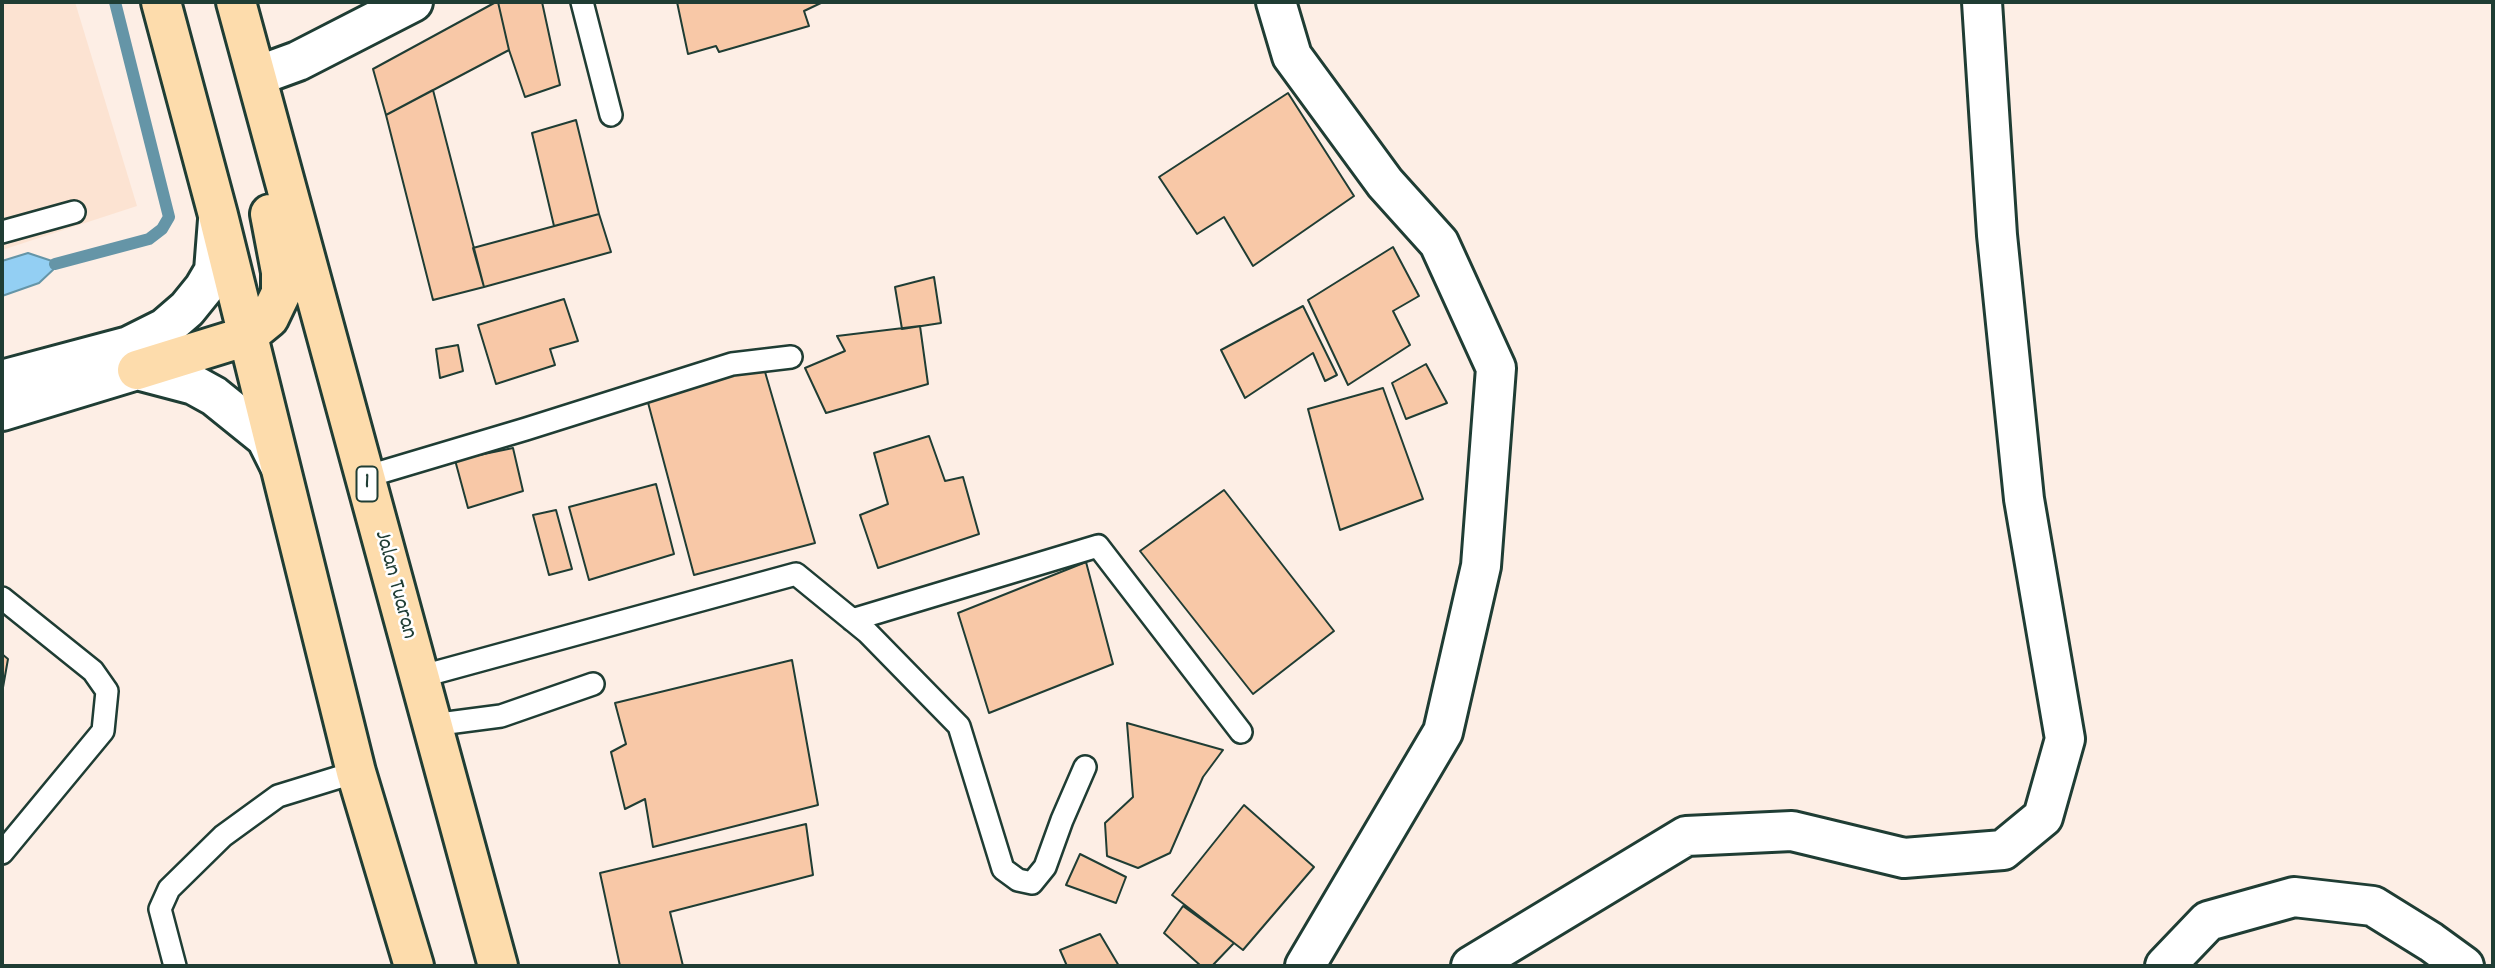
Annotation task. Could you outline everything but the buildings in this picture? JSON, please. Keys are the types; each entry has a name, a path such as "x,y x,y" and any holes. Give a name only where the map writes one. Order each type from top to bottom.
{"main road":[{"path":"161,2 218,215 356,772 414,966"},
{"path":"137,370 247,336 268,318 281,293 281,272 273,226 216,2"},
{"name":"Jalan Tuaran","path":"236,2 498,966"}],"street":[{"path":"257,76 298,61 413,2"},
{"path":"1276,2 1292,56 1385,183 1439,243 1496,368 1481,566 1443,732 1305,966"},
{"path":"1471,966 1686,836 1792,831 1904,858 2003,850 2043,817 2065,739 2024,499 1997,235 1982,2"},
{"path":"2,380 129,346 165,328 187,309 214,271 218,215"},
{"path":"2,411 137,370 194,385 214,396 266,438 278,464"},
{"path":"2165,966 2208,921 2294,897 2373,906 2464,966"}],"lane":[{"path":"582,2 611,115"},
{"path":"2,232 74,212"},
{"path":"365,477 732,364 792,357"},
{"path":"2,360 41,368"},
{"path":"852,620 1098,546 1241,732"},
{"path":"419,677 796,574 867,632 959,726 1003,869 1018,880 1032,883 1045,867 1084,767"},
{"path":"2,598 93,671 107,691 103,731 2,853"},
{"path":"432,725 501,716 593,684"},
{"path":"176,966 160,909 169,888 223,836 278,796 356,772"}],"shaded area":[{"path":"2,2 75,2 137,206 2,250"}],"water":[{"path":"28,253 55,262 56,267 39,283 2,296 2,261"}],"waterway":[{"path":"55,264 149,239 162,229 169,217 115,2"}]}
